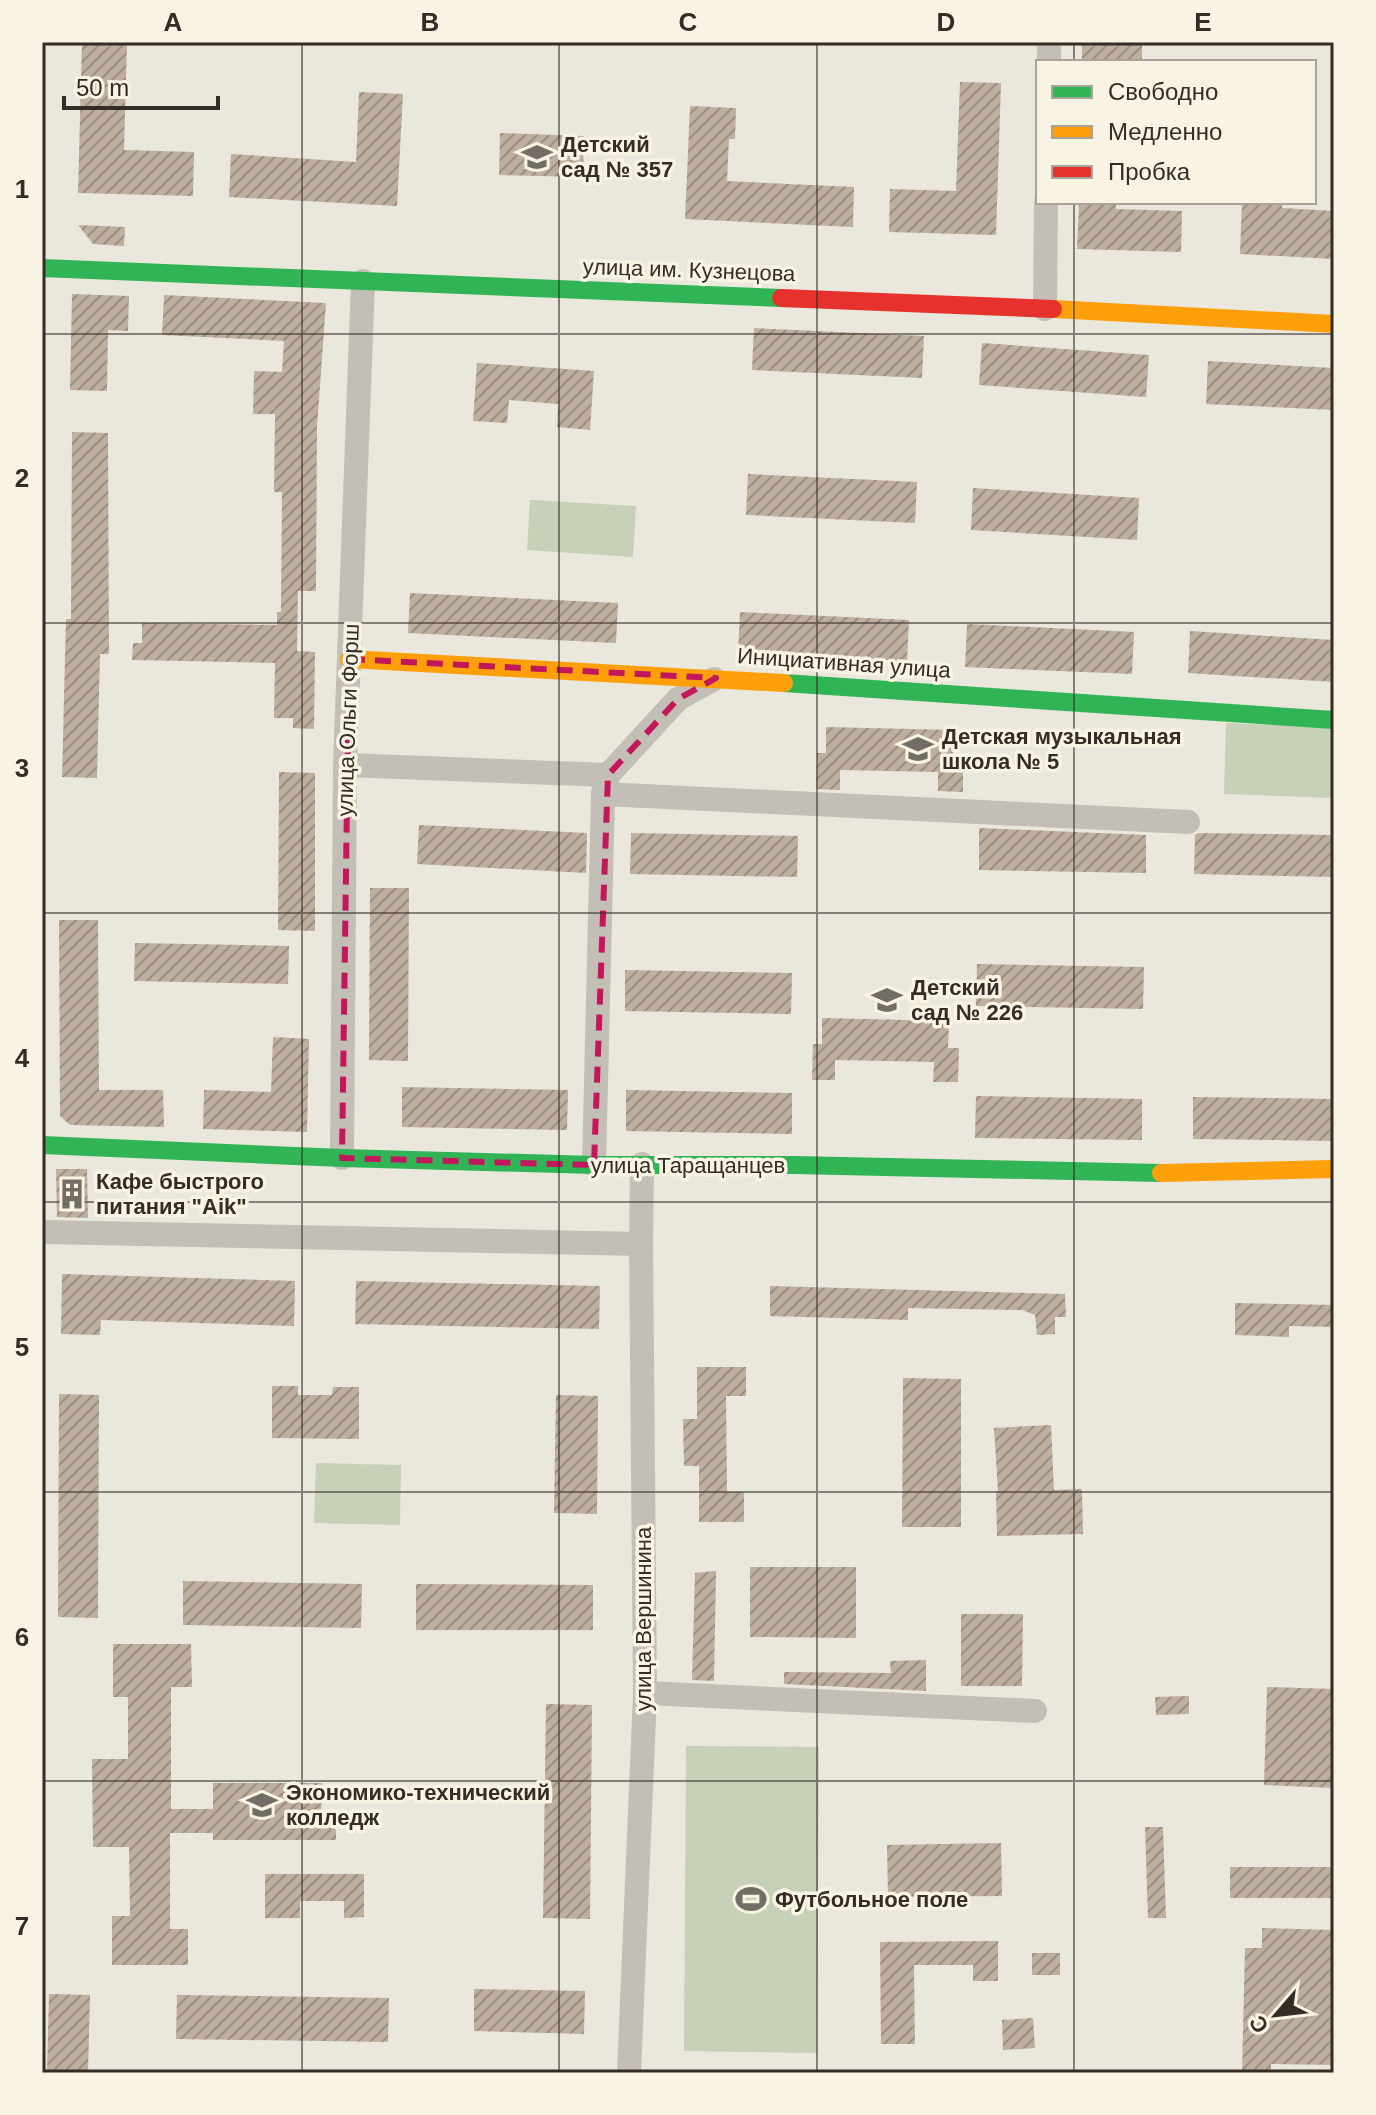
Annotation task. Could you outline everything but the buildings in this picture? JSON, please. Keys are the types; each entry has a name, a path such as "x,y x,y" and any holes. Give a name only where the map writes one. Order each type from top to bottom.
{"street":[{"path":"1045,309 1046,204"},
{"name":"улица им. Кузнецова","path":"42,268 1045,309 1334,324"},
{"name":"улица Ольги Форш","path":"342,1158 345,765 363,281"},
{"name":"Инициативная улица","path":"349,659 716,678 1334,720"},
{"path":"594,1165 606,784 678,699 716,678"},
{"path":"345,765 1188,822"},
{"name":"улица Таращанцев","path":"42,1145 594,1165 1179,1173 1334,1169"},
{"name":"улица Вершинина","path":"629,2073 645,1693 642,1164"},
{"path":"42,1232 641,1244"},
{"path":"645,1693 1035,1711"}],"highlighted area":[{"path":"349,659 716,678 678,699 608,775 594,1165 342,1158"}],"green space":[{"path":"530,500 636,506 633,557 527,550"},
{"path":"1226,723 1334,727 1334,798 1224,794"},
{"path":"316,1463 401,1465 400,1525 314,1523"},
{"name":"Футбольное поле","path":"686,1746 819,1747 817,2053 684,2051"}],"traffic: fast":[{"path":"42,268 781,298"},
{"path":"784,683 1334,720"},
{"path":"42,1145 594,1165 795,1165 1161,1173"}],"traffic: slow":[{"path":"1053,309 1334,324"},
{"path":"349,659 784,683"},
{"path":"1161,1173 1334,1169"}],"traffic: jam":[{"path":"781,298 1053,309"}],"place":[{"name":"Детский сад № 357","path":"537,157"},
{"name":"Детская музыкальная школа № 5","path":"918,749"},
{"name":"Детский сад № 226","path":"887,1000"},
{"name":"Кафе быстрого питания \"Aik\"","path":"72,1194"},
{"name":"Экономико-технический колледж","path":"262,1805"},
{"name":"Футбольное поле","path":"751,1899"}]}
